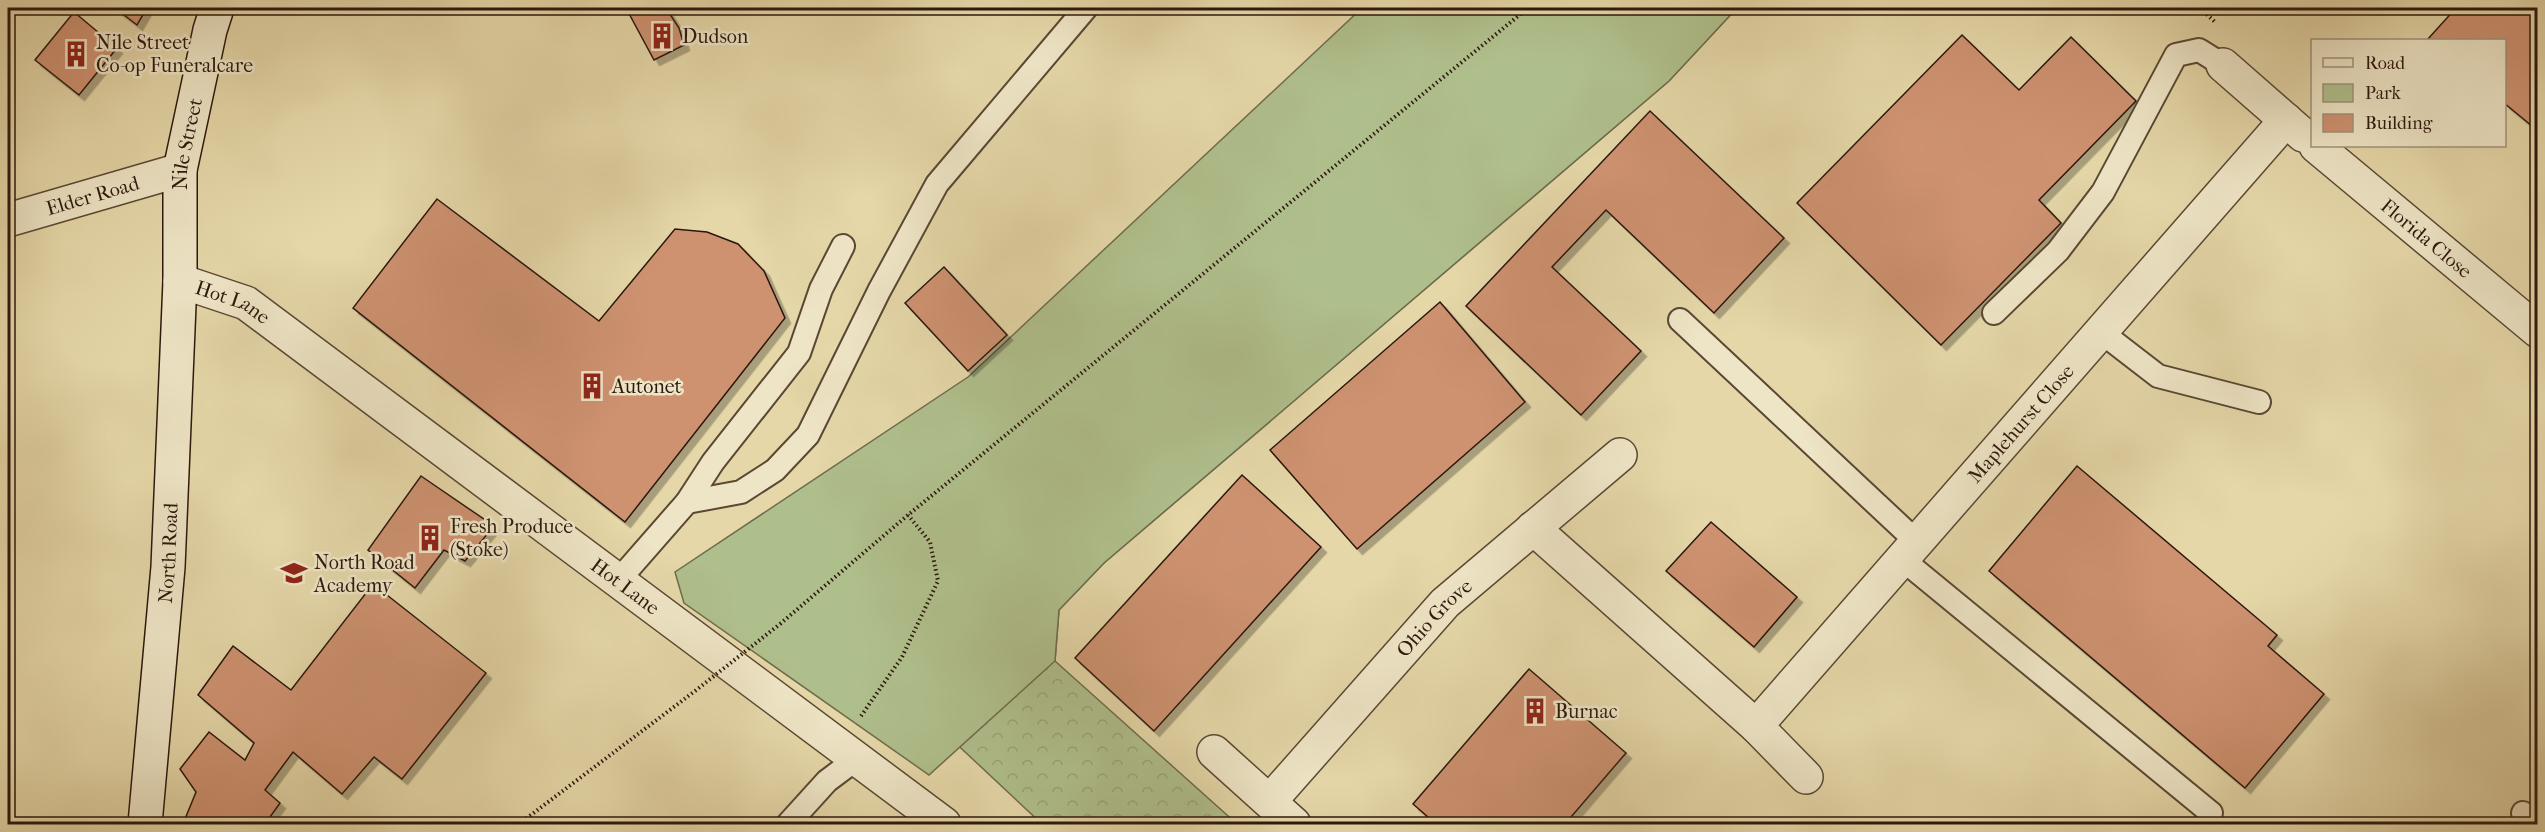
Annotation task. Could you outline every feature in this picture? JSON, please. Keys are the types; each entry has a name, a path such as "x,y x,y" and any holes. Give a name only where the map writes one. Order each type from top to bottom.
{"street":[{"name":"Nile Street","path":"180,281 180,170 210,30 217,8"},
{"path":"2223,65 2311,140"},
{"name":"Maplehurst Close","path":"1756,726 2286,120"},
{"name":"Florida Close","path":"2317,147 2538,331"},
{"name":"Elder Road","path":"8,220 180,170"},
{"name":"Hot Lane","path":"180,281 246,303 846,754 944,825"},
{"name":"North Road","path":"144,825 168,567 180,281"},
{"name":"Ohio Grove","path":"1270,801 1444,603 1620,455"},
{"path":"1533,528 1756,726 1806,777"},
{"path":"1214,752 1294,825"}],"lane":[{"path":"687,502 741,492 776,470 808,435 879,291 937,184 1086,8"},
{"path":"1994,313 2058,251 2103,192 2176,55 2199,50 2223,65"},
{"path":"617,582 687,502 713,462 799,352 821,289 843,246"},
{"path":"1680,320 1909,550 2211,813"},
{"path":"2101,332 2158,376 2259,402"},
{"path":"788,825 827,781 846,754"}],"path":[{"path":"519,825 780,624 908,515 1528,8"},
{"path":"846,754 902,657 938,581 930,542 908,515"}],"green space":[{"path":"1362,8 1737,8 1669,81 1104,563 1059,610 1055,661 929,775 684,603 675,572 968,377"},
{"path":"1737,8 1669,81 1104,563 1059,610 1055,661 1237,824 1042,824 933,722 963,556"}],"building":[{"path":"115,8 147,8 137,25"},
{"name":"Dudson","path":"626,8 666,8 679,28 684,45 654,60"},
{"path":"2456,8 2538,8 2538,131 2506,105 2506,39 2428,39"},
{"name":"Nile Street Co-op Funeralcare","path":"74,12 117,48 79,95 35,60"},
{"path":"1962,35 2019,90 2071,37 2136,101 2039,200 2061,223 1941,345 1797,203"},
{"path":"1650,111 1784,238 1714,313 1606,210 1552,267 1641,351 1581,415 1466,306"},
{"name":"Autonet","path":"437,199 599,321 675,229 707,232 738,244 764,271 785,318 625,522 353,308"},
{"path":"944,267 1007,335 968,371 905,303"},
{"path":"1440,302 1525,402 1357,549 1270,450"},
{"path":"2077,466 2277,635 2268,646 2324,694 2245,788 1989,571"},
{"path":"1242,475 1321,547 1154,731 1075,658"},
{"name":"Fresh Produce (Stoke)","path":"421,476 494,526 465,561 444,550 415,588 368,550"},
{"path":"1711,522 1797,597 1754,647 1666,571"},
{"path":"373,584 486,673 402,779 374,757 342,794 293,752 265,790 280,803 265,824 193,824 185,819 196,792 180,769 209,732 245,760 254,743 198,695 233,646 291,690"},
{"name":"Burnac","path":"1529,669 1626,753 1565,824 1436,824 1413,804"}],"place":[{"name":"Dudson","path":"662,36"},
{"name":"Nile Street Co-op Funeralcare","path":"76,54"},
{"name":"Autonet","path":"592,386"},
{"name":"Fresh Produce (Stoke)","path":"430,538"},
{"name":"North Road Academy","path":"294,573"},
{"name":"Burnac","path":"1535,711"}]}
